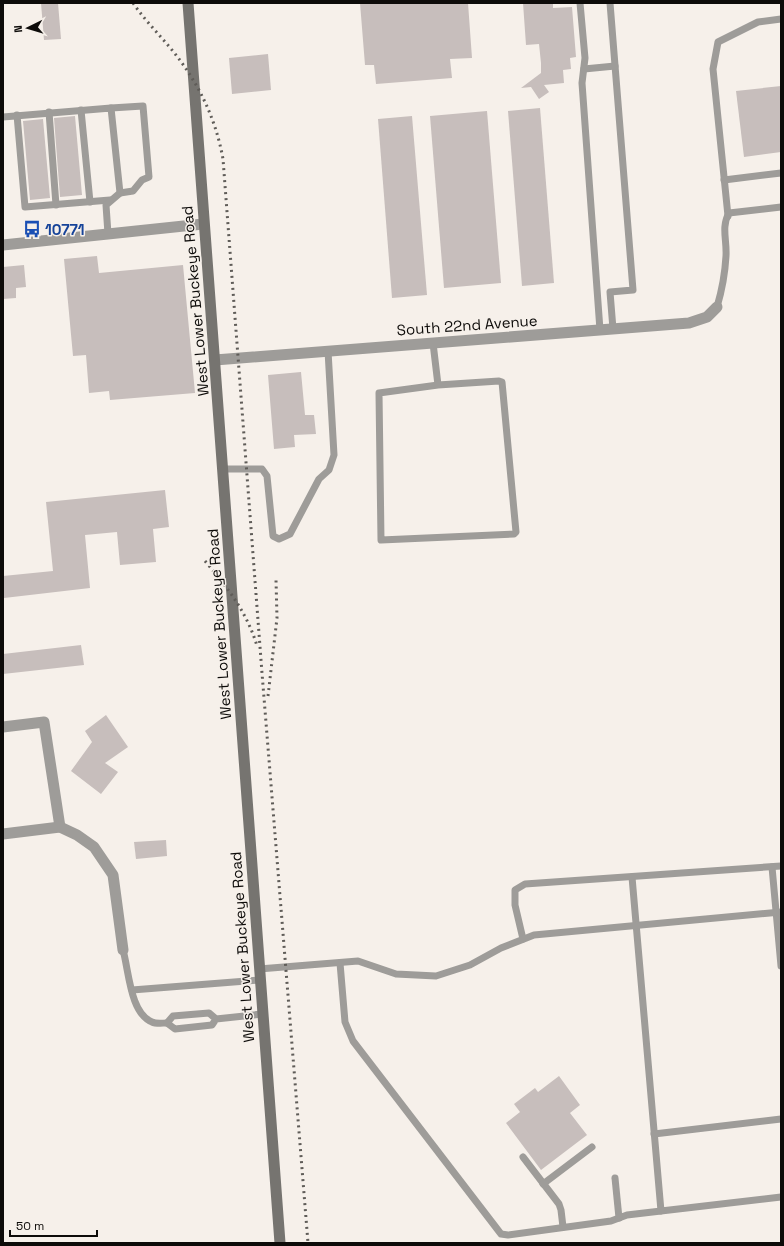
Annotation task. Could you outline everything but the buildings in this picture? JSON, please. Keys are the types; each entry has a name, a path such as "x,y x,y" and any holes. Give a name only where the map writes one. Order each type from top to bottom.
{"main road":[{"name":"West Lower Buckeye Road","path":"188,3 203,224 216,360 259,975 280,1243"}],"street":[{"path":"3,245 203,224"},
{"name":"South 22nd Avenue","path":"216,360 689,323 707,317 717,307"},
{"path":"3,727 44,722 60,827"},
{"path":"3,834 60,827 77,835 94,847 113,875 123,950"}],"lane":[{"path":"580,3 585,58 582,83 600,330"},
{"path":"610,3 633,290 610,292 614,329"},
{"path":"728,216 713,69 718,42 758,22 781,19"},
{"path":"584,70 615,66"},
{"path":"3,117 17,115 49,112 143,106 149,177 142,180 133,191 120,193 110,200 25,207 17,115"},
{"path":"111,108 120,193"},
{"path":"82,110 90,202"},
{"path":"49,112 56,205"},
{"path":"724,180 781,173"},
{"path":"108,234 106,209 110,200"},
{"path":"717,307 724,280 727,254 725,222 729,213 781,207"},
{"path":"434,343 438,385"},
{"path":"223,469 262,470 267,476 273,536 279,539 290,534 320,478 329,470 334,455 328,351"},
{"path":"502,382 516,532 514,534 381,540 379,393 438,385 502,382"},
{"path":"523,939 515,905 515,890 525,884 781,866"},
{"path":"772,867 778,912 781,966"},
{"path":"632,877 660,1211"},
{"path":"132,990 259,975 358,961 396,974 436,976 470,965 501,948 534,935 778,912"},
{"path":"123,950 132,990 143,1017 153,1023 167,1023 175,1029 212,1025 216,1019"},
{"path":"340,963 345,1022 353,1041 501,1234 508,1235 614,1221 627,1215 781,1197"},
{"path":"167,1023 173,1016 209,1013 216,1019 262,1014"},
{"path":"654,1134 781,1119"},
{"path":"543,1184 592,1147"},
{"path":"522,1157 561,1210 564,1228"},
{"path":"615,1178 619,1218"}],"railway":[{"path":"133,3 143,17 176,55 200,91 216,131 223,159 262,673 308,1243"},
{"path":"205,561 236,600 248,622 257,646"},
{"path":"268,696 277,618 276,580"}],"place":[{"name":"10771","path":"32,229"}]}
